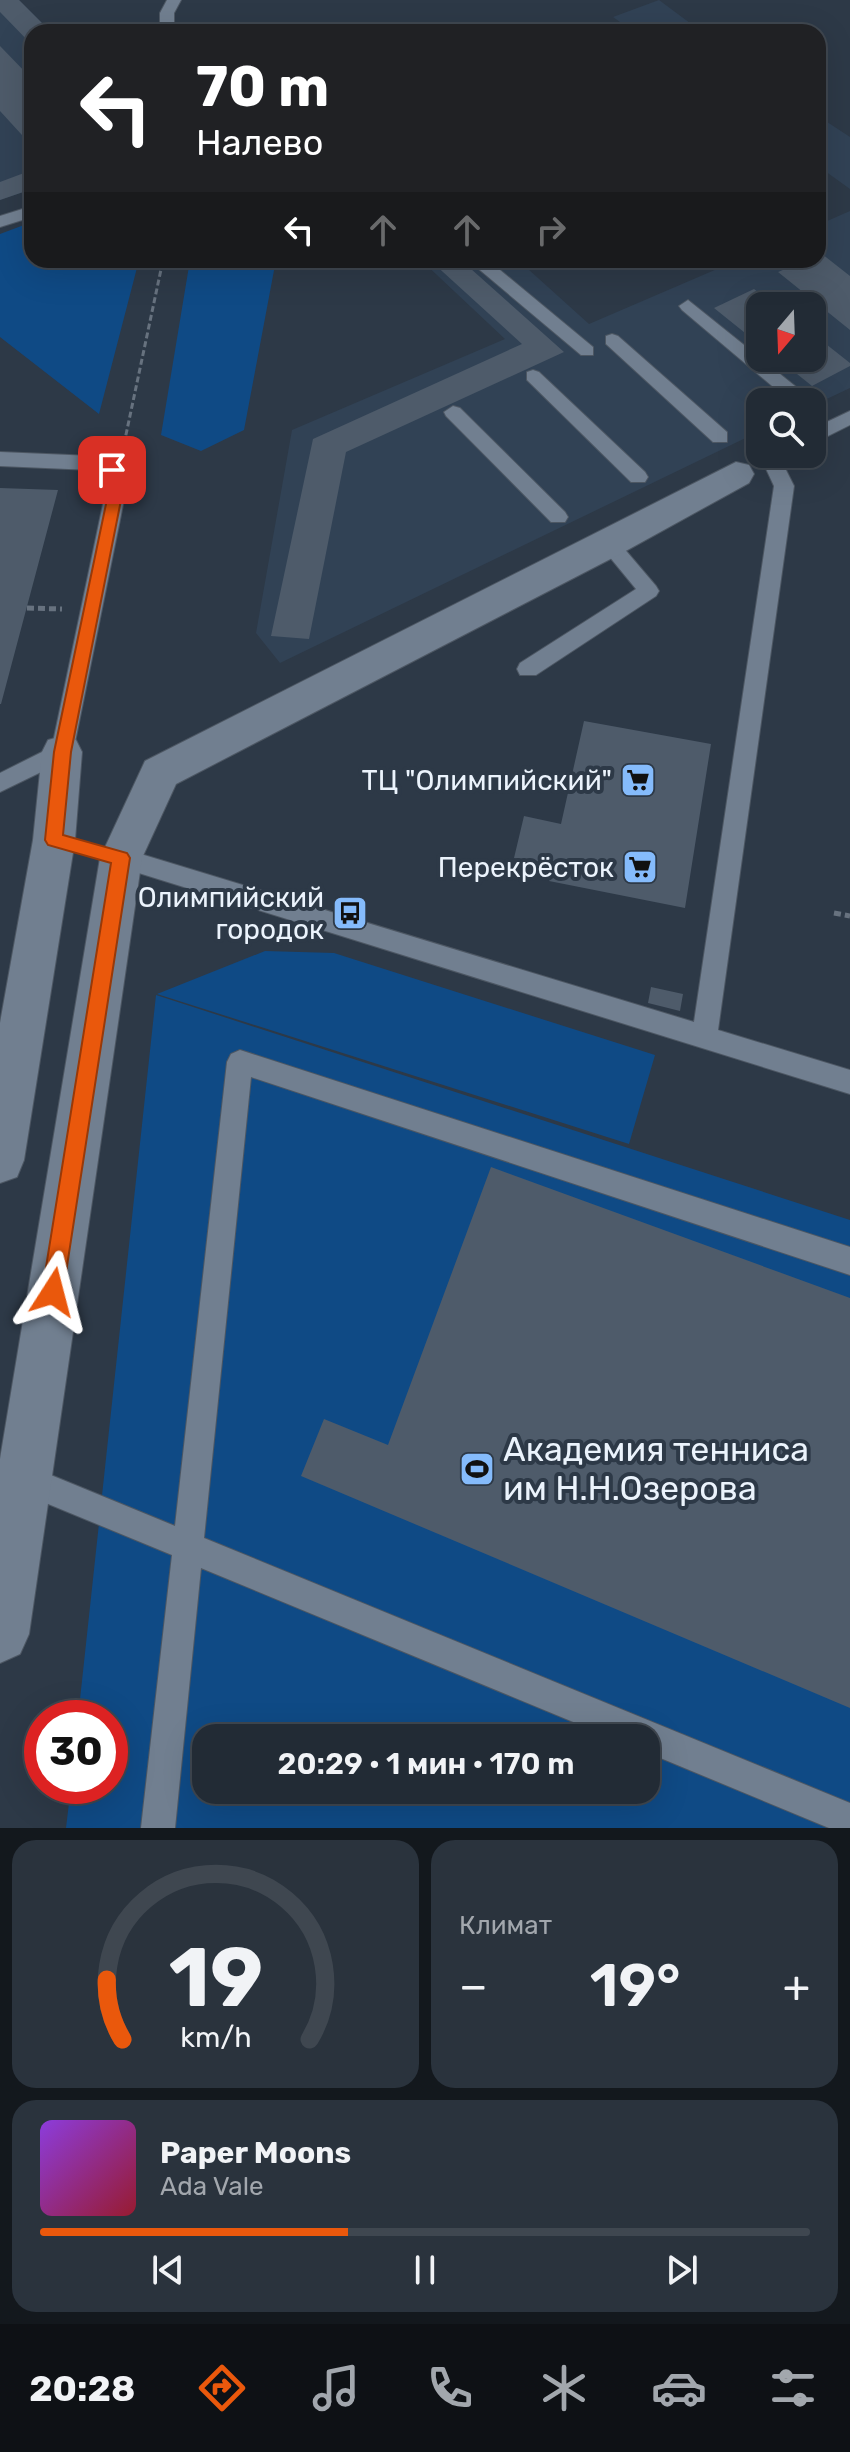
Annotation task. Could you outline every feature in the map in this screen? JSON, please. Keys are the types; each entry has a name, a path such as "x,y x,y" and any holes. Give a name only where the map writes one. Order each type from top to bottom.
{"street":[{"path":"0,1634 12,1478 121,858 160,773 609,544 736,474"},
{"path":"0,1160 10,1040 54,840 62,752"},
{"path":"54,840 121,858"}],"lane":[{"path":"167,24 167,13 174,0"},
{"path":"0,222 24,214"},
{"path":"487,268 587,351"},
{"path":"688,306 786,388"},
{"path":"612,340 720,437"},
{"path":"533,376 638,477"},
{"path":"453,412 558,517"},
{"path":"826,430 850,417"},
{"path":"0,459 93,463 112,470 117,485 62,752 0,783"},
{"path":"736,474 749,468"},
{"path":"704,1038 784,486 779,468"},
{"path":"528,669 649,591 609,544"},
{"path":"121,858 850,1082"},
{"path":"158,1828 185,1545 240,1062 850,1261"},
{"path":"12,1478 185,1545 850,1820"}],"path":[{"path":"112,470 127,437 161,268"},
{"path":"834,913 850,916"}],"shaded area":[{"path":"0,0 19,0 43,24 24,24 24,192 0,200"},
{"path":"659,0 691,24 623,24 613,17"},
{"path":"826,121 850,137 850,189 826,172"},
{"path":"850,211 850,388 826,399 826,388 746,388 746,438 280,663 256,633 292,430 505,339 430,268 527,268 589,324 719,268 826,268 826,222"},
{"path":"24,225 24,268 137,268 99,414 0,337 0,234"},
{"path":"189,268 274,268 244,430 201,451 161,435"},
{"path":"265,951 334,953 655,1055 629,1144 157,994"},
{"name":"Академия тенниса им Н.Н.Озерова","path":"156,995 850,1220 850,1828 66,1828 69,1804 128,1804 128,1700 80,1700"}],"building":[{"path":"0,0 19,0 43,24 24,24 24,37 0,12"},
{"path":"0,46 24,71 24,137 0,111"},
{"path":"24,173 24,192 0,200 0,182"},
{"path":"826,257 850,276 850,330 826,311 826,292 803,292 778,272 788,268 826,268"},
{"path":"439,268 470,268 564,352 346,452 309,639 271,636 313,439 522,344"},
{"path":"746,293 746,334 714,308"},
{"path":"826,344 850,363 850,366 812,386 794,372 826,372"},
{"path":"0,488 58,490 1,704 0,704"},
{"name":"ТЦ \"Олимпийский\"","path":"584,721 711,744 685,908 549,881 552,865 514,858 524,816 561,824"},
{"path":"651,987 683,994 680,1011 648,1003"},
{"path":"491,1167 850,1298 850,1708 301,1476 324,1419 388,1445"}],"place":[{"name":"ТЦ \"Олимпийский\"","path":"638,780"},
{"name":"Перекрёсток","path":"640,867"},
{"name":"Олимпийский городок","path":"350,913"},
{"name":"Академия тенниса им Н.Н.Озерова","path":"477,1469"}],"route":[{"path":"53,1292 121,858 54,840 62,752 117,485 112,470"}]}
